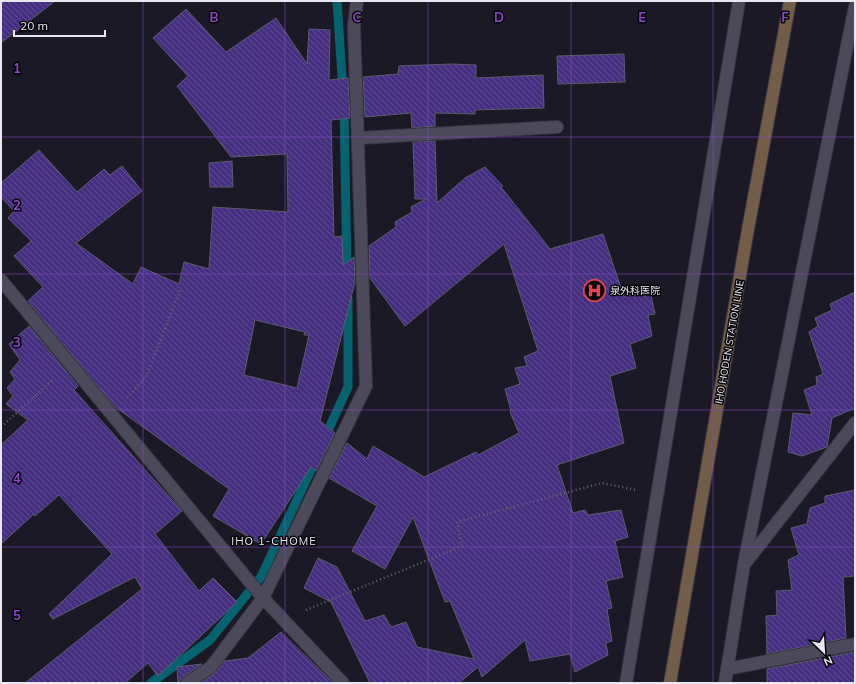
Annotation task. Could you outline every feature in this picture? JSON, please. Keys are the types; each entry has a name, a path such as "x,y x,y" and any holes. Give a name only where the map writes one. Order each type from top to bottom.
{"main road":[{"name":"IHO HODEN STATION LINE","path":"670,683 747,235 790,1"}],"street":[{"path":"186,683 211,667 263,598 366,386 354,26 357,1"},
{"path":"626,683 739,1"},
{"path":"725,683 744,564 855,6"},
{"path":"358,138 557,127"},
{"path":"1,280 263,598 343,683"},
{"path":"744,564 855,423"},
{"path":"728,669 855,644"}],"path":[{"path":"112,415 146,375 180,290"},
{"path":"1,427 70,364"},
{"path":"284,620 462,546 457,522 602,483 656,495"}],"building":[{"path":"1,1 55,1 1,43"},
{"path":"186,9 226,52 276,18 307,64 309,29 330,30 329,80 348,78 350,118 331,120 334,237 342,236 343,265 354,257 355,282 320,421 335,433 316,471 311,467 261,544 213,516 229,489 114,406 28,301 43,287 14,256 31,241 8,218 14,211 1,197 1,183 39,150 77,192 104,169 110,175 122,166 142,191 76,243 133,284 141,267 179,284 184,262 209,269 213,207 288,212 287,154 231,157 177,86 188,76 153,38","holes":["255,320 305,332 304,335 309,335 297,388 244,375"]},
{"path":"624,54 625,82 558,84 557,56"},
{"path":"451,64 476,65 476,78 543,75 544,108 475,110 475,114 435,113 435,126 412,128 411,113 365,117 363,77 398,74 399,66"},
{"path":"435,141 437,203 465,178 485,167 503,186 501,187 550,249 603,234 624,297 649,285 655,314 648,315 652,336 630,344 636,368 610,376 624,443 557,465 573,513 585,510 588,515 621,510 628,537 615,541 623,577 606,581 612,608 607,609 612,641 606,643 608,655 575,672 570,654 530,661 525,640 482,677 478,667 459,683 370,683 331,602 304,588 318,558 337,567 365,621 384,615 391,627 406,622 417,647 474,659 450,601 445,602 413,517 385,569 352,551 377,506 329,478 347,443 367,459 373,446 424,477 476,452 478,455 519,433 510,412 505,389 520,384 515,368 527,366 524,357 538,351 504,244 405,326 370,278 369,246 396,227 395,222 412,212 411,207 426,199 415,199 413,142"},
{"path":"232,161 233,187 210,187 209,163"},
{"path":"855,292 855,408 832,418 827,447 802,456 788,452 793,413 812,415 804,390 817,385 816,377 823,374 809,332 818,326 815,318 832,310 830,304"},
{"path":"29,326 78,386 74,390 182,511 155,534 199,591 213,578 237,602 158,676 148,663 125,683 25,683 142,589 135,577 53,619 49,614 112,554 59,495 35,516 34,514 1,544 1,445 28,420 6,404 13,396 7,388 15,379 10,372 20,360 9,344"},
{"path":"855,490 855,576 843,577 846,638 767,654 766,616 777,615 776,591 792,590 788,560 799,555 791,528 807,524 810,508 825,503 825,496"},
{"path":"281,632 333,683 201,683 215,673 225,661 248,658"},
{"path":"855,652 855,683 767,683 767,669"},
{"path":"202,664 183,677 178,683 177,667"}],"waterway":[{"path":"337,1 343,91"},
{"path":"344,108 347,273"},
{"path":"324,439 348,387 348,299"},
{"path":"151,683 210,640 261,577 317,457"}],"place":[{"name":"泉外科医院","path":"594,290"}],"district":[{"name":"IHO 1-CHOME","path":"274,541"}]}
